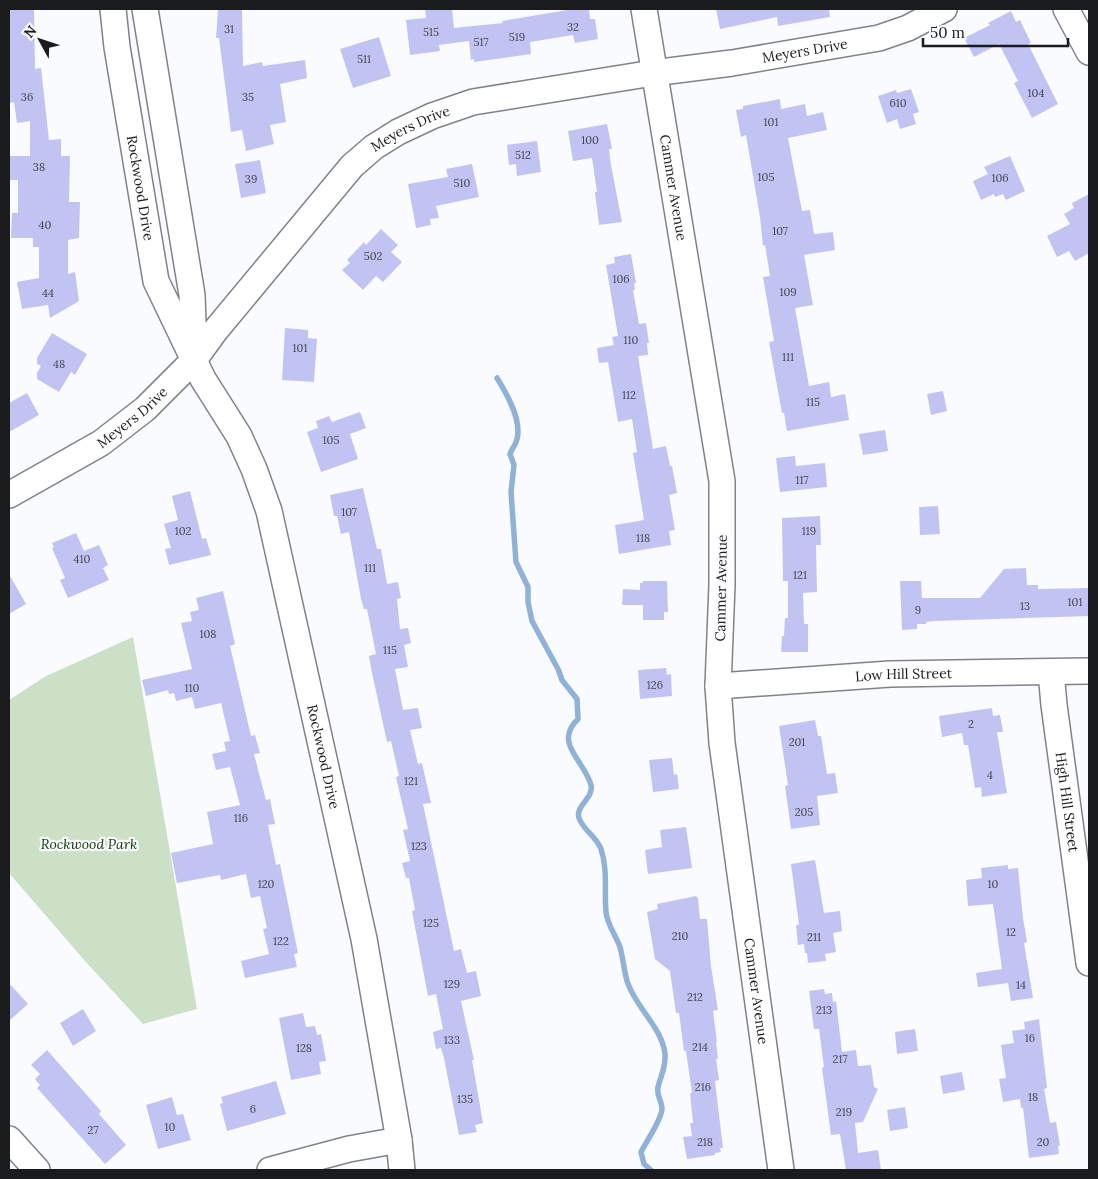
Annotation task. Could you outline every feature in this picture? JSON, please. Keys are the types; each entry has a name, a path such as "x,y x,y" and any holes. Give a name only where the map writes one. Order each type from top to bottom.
{"street":[{"name":"Rockwood Drive","path":"112,9 156,281 203,379 240,436 269,511 364,939 399,1140 402,1170"},
{"name":"Rockwood Drive","path":"145,9 192,295 194,360"},
{"name":"Cammer Avenue","path":"644,9 722,480 722,586 718,686 723,752 781,1170"},
{"name":"Meyers Drive","path":"9,495 101,443 145,409 194,360 215,331 352,166 374,147 398,132 432,116 472,102 653,72 732,63 879,38 908,28 944,9"},
{"path":"1066,9 1089,52"},
{"name":"Low Hill Street","path":"718,686 890,674 1089,671"},
{"name":"High Hill Street","path":"1051,672 1089,963"},
{"path":"9,1138 37,1170"},
{"path":"270,1170 349,1149 399,1140"}],"green space":[{"name":"Rockwood Park","path":"133,637 197,1009 143,1024 85,961 9,873 9,700 46,676"}],"building":[{"path":"9,9 34,9 35,69 41,68 49,140 61,139 61,156 70,156 69,202 80,202 79,238 68,240 68,274 75,272 79,301 50,318 48,305 22,309 17,282 39,278 39,247 33,247 33,238 11,238 12,213 18,213 18,180 9,180 9,156 30,156 30,121 17,123 14,102 10,103"},
{"path":"218,9 242,9 243,66 262,62 263,66 305,60 307,78 280,84 286,122 270,125 274,144 246,151 242,130 231,132 219,38 216,38"},
{"path":"425,9 452,9 454,28 503,23 502,21 573,9 589,9 590,19 595,19 598,39 575,43 573,35 530,42 531,54 474,62 474,59 471,60 469,41 439,45 440,51 410,55 406,20 426,18"},
{"path":"716,9 829,9 830,17 778,26 777,17 720,29"},
{"path":"1011,11 1016,22 1020,20 1031,43 1028,44 1058,104 1032,118 1014,83 1018,81 999,44 974,57 964,38 990,25 988,23"},
{"path":"379,37 391,76 353,88 340,49"},
{"path":"911,89 919,112 913,114 916,124 900,129 897,119 887,123 878,96 896,90 897,93"},
{"path":"780,99 781,109 805,104 807,116 823,112 827,130 788,138 802,211 810,210 814,234 833,232 835,250 804,255 813,305 795,308 809,386 829,382 831,397 845,394 849,420 787,431 769,342 774,341 763,277 770,276 765,245 763,246 746,135 741,137 736,110 743,109 743,106"},
{"path":"607,124 612,149 609,149 611,165 622,222 599,225 592,158 573,161 568,131"},
{"path":"537,141 541,172 517,176 516,164 509,165 507,145"},
{"path":"1010,156 1025,191 1006,200 1003,194 995,197 994,194 981,200 973,181 988,174 984,167"},
{"path":"260,160 266,193 241,198 235,164"},
{"path":"472,164 479,197 436,206 439,218 430,219 431,225 416,228 408,184 448,177 446,169"},
{"path":"1089,194 1089,253 1075,261 1069,251 1057,257 1047,236 1070,224 1064,214 1074,208 1072,203"},
{"path":"381,229 398,245 391,252 402,262 383,282 376,276 363,290 342,270 350,263 347,260 364,242 366,245"},
{"path":"631,254 636,283 634,283 635,290 633,290 639,324 646,323 649,343 647,343 648,355 638,356 653,449 666,446 677,493 669,495 675,530 669,531 671,545 619,554 615,525 644,520 633,453 637,452 632,419 618,422 608,362 599,363 597,348 614,345 612,337 618,336 606,265 615,263 614,257"},
{"path":"285,328 308,330 308,338 317,339 314,382 282,380"},
{"path":"52,333 87,354 75,375 71,372 59,392 37,379 37,373 41,366 37,364 37,358"},
{"path":"943,391 947,411 931,415 927,394"},
{"path":"27,393 39,415 9,432 9,403"},
{"path":"360,412 366,428 350,434 358,459 321,472 307,432 318,428 316,421 329,416 332,422"},
{"path":"885,430 888,451 863,455 859,434"},
{"path":"795,456 796,466 825,463 827,487 780,492 776,458"},
{"path":"363,488 377,549 381,549 387,584 398,582 401,598 397,599 400,629 408,628 411,643 404,645 408,667 395,669 403,710 418,708 422,728 410,730 418,764 422,763 431,803 423,804 454,951 461,949 467,973 476,971 481,996 461,1001 474,1060 472,1060 483,1123 475,1125 477,1132 459,1135 444,1058 441,1048 436,1049 433,1032 443,1029 436,994 428,996 412,911 415,910 409,878 406,878 402,863 410,861 403,830 408,829 396,777 399,776 391,741 387,742 372,673 369,656 376,654 367,609 364,609 361,599 349,532 341,534 337,516 334,516 330,495"},
{"path":"190,491 202,539 206,538 211,555 169,565 165,549 171,548 164,524 178,520 172,496"},
{"path":"938,506 940,534 920,535 919,507"},
{"path":"820,516 821,545 816,545 817,592 803,593 804,624 808,624 808,652 781,652 785,618 788,618 788,581 783,581 782,518"},
{"path":"76,533 84,551 99,545 108,565 103,568 109,580 68,598 60,580 65,578 52,548 54,547 52,543"},
{"path":"1026,568 1027,585 1038,585 1038,589 1089,588 1089,616 935,621 917,624 917,629 902,630 900,581 921,581 922,598 980,598 1004,569"},
{"path":"9,574 26,604 9,614"},
{"path":"643,581 667,581 668,612 664,612 664,620 643,620 643,605 622,605 623,589 640,590 640,583 643,583"},
{"path":"223,591 235,644 230,646 251,736 255,735 260,753 254,754 266,800 270,799 275,824 268,825 276,865 280,864 298,953 294,954 297,967 245,978 241,961 269,954 263,929 267,928 260,896 251,898 246,874 221,880 220,875 177,883 171,853 213,844 207,812 240,805 230,767 216,770 212,754 226,751 224,742 230,741 221,703 195,709 192,697 176,701 174,693 169,694 168,690 146,696 142,680 192,669 181,623 192,621 190,612 199,610 196,598"},
{"path":"666,668 667,675 671,674 672,696 640,699 638,670"},
{"path":"992,708 993,716 1000,715 1003,732 997,732 1007,793 982,797 981,787 975,788 968,745 964,745 962,733 942,737 939,716"},
{"path":"815,720 818,736 821,736 827,774 835,773 838,793 817,796 820,825 791,829 785,786 788,785 779,726"},
{"path":"672,758 674,775 677,774 679,789 653,792 649,760"},
{"path":"686,827 692,868 648,874 645,850 662,847 660,830"},
{"path":"815,860 824,913 840,911 842,931 833,933 836,952 825,954 826,961 808,963 804,944 798,945 796,925 799,925 791,864"},
{"path":"1008,865 1008,869 1018,868 1027,942 1024,943 1033,998 1011,1001 1008,983 978,987 976,973 1002,969 993,904 968,906 966,880 982,878 981,868"},
{"path":"696,896 698,898 700,919 707,919 711,966 718,1010 713,1011 719,1080 715,1081 723,1148 720,1148 721,1152 715,1153 715,1155 687,1159 683,1137 692,1136 690,1123 693,1123 690,1093 692,1093 686,1051 684,1051 679,1013 676,1013 670,971 655,959 647,912 658,909 657,904"},
{"path":"9,983 28,1004 9,1021"},
{"path":"824,989 825,994 832,993 833,1002 836,1001 842,1052 856,1050 858,1066 871,1065 874,1087 878,1089 863,1122 855,1123 858,1153 878,1150 881,1170 846,1170 840,1134 831,1135 819,1029 814,1029 809,991"},
{"path":"83,1009 96,1031 73,1046 60,1023"},
{"path":"303,1013 306,1027 315,1026 317,1035 321,1034 326,1061 319,1062 321,1074 291,1080 279,1018"},
{"path":"1039,1019 1047,1088 1044,1089 1050,1123 1056,1122 1060,1146 1058,1146 1059,1154 1029,1158 1023,1108 1021,1108 1020,1099 1003,1102 999,1079 1006,1078 1001,1045 1014,1043 1012,1031 1025,1029 1024,1022"},
{"path":"915,1029 918,1051 897,1054 895,1032"},
{"path":"47,1050 101,1111 99,1114 126,1145 105,1164 37,1088 40,1085 35,1079 40,1074 31,1065"},
{"path":"962,1072 965,1090 943,1094 940,1076"},
{"path":"276,1081 286,1114 227,1131 220,1104 223,1103 221,1097"},
{"path":"172,1097 177,1115 183,1114 191,1140 158,1149 146,1105"},
{"path":"905,1107 908,1128 890,1131 887,1110"}],"waterway":[{"path":"497,378 516,416 518,432 510,454 514,465 511,492 516,562 528,587 528,602 532,621 562,680 577,699 578,719 568,736 569,744 591,785 590,794 578,814 583,826 596,840 601,849 605,873 607,916 620,947 627,981 636,1000 659,1035 665,1054 658,1090 662,1106 661,1114 641,1152 644,1164 651,1170"}]}
